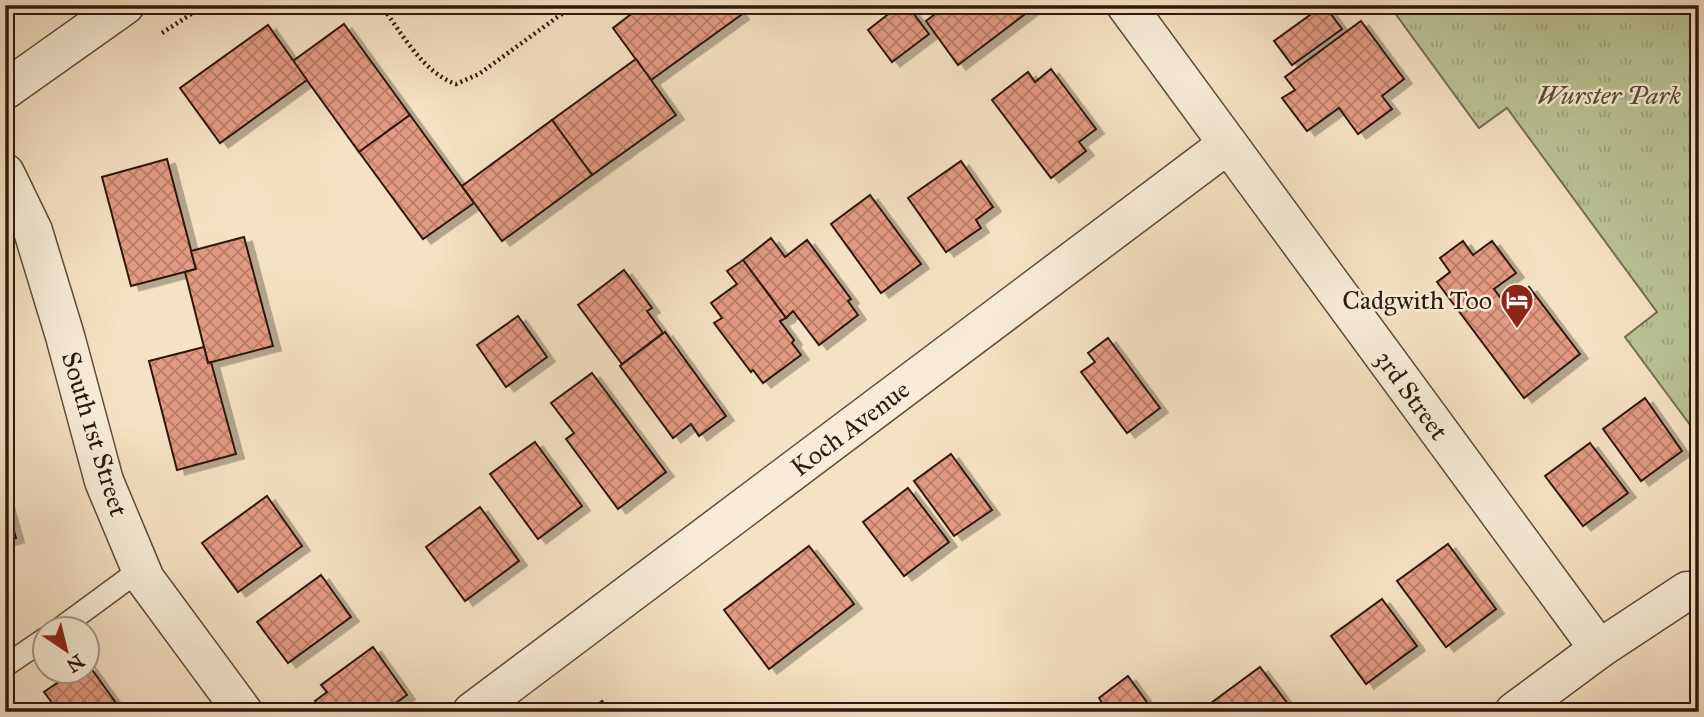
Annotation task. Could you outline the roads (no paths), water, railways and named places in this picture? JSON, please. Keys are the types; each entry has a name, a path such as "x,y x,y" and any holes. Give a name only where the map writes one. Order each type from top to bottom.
{"street":[{"path":"5,90 125,5"},
{"name":"3rd Street","path":"1126,5 1600,649"},
{"name":"Koch Avenue","path":"472,712 1228,144"},
{"name":"South 1st Street","path":"5,173 33,231 65,335 104,481 145,579 243,712"},
{"path":"1514,712 1686,591 1699,591"}],"lane":[{"path":"76,616 141,569"},
{"path":"5,666 32,648"}],"place":[{"name":"Cadgwith Too","path":"1517,330"}],"park label":[{"name":"Wurster Park","path":"1609,95"}]}
